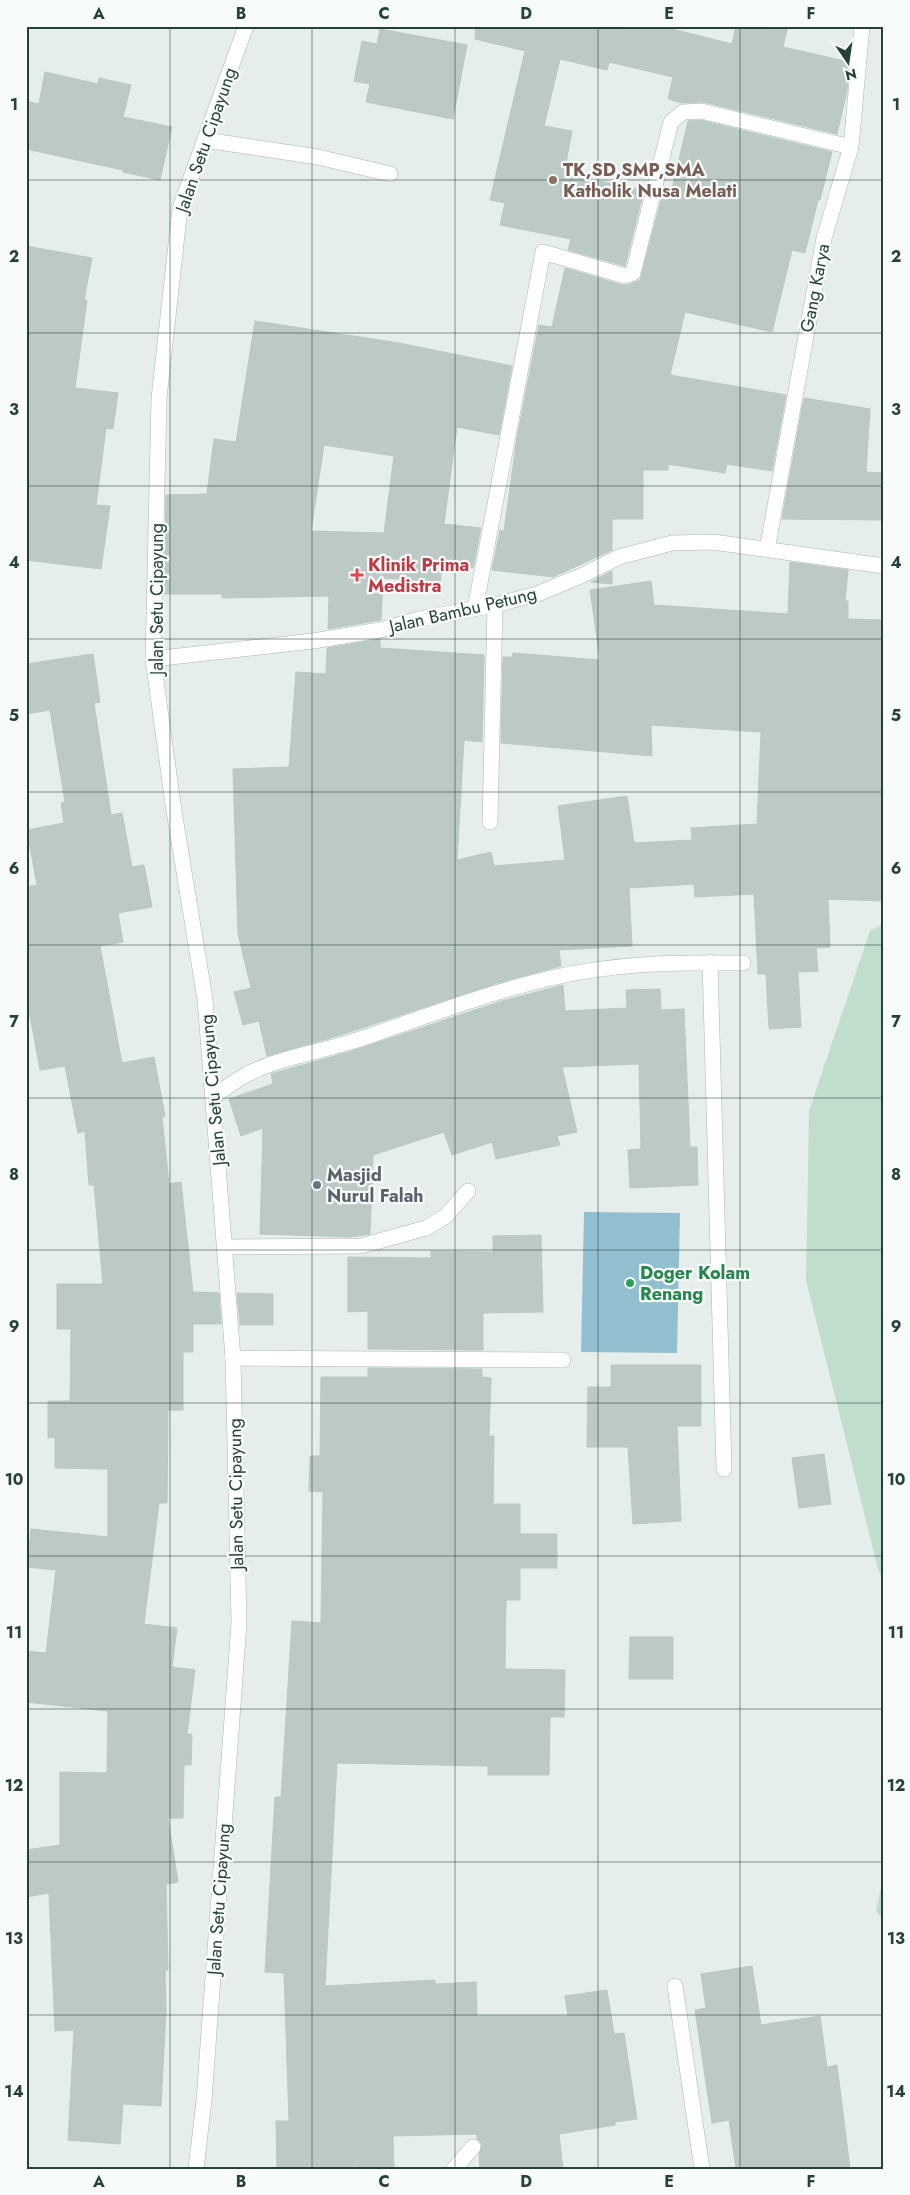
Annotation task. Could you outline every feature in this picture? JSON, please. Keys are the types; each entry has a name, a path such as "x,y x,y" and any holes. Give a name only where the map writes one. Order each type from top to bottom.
{"street":[{"name":"Jalan Setu Cipayung","path":"196,2169 205,2080 239,1624 233,1358 205,998 174,811 153,658 159,398 180,208 246,26"},
{"name":"Gang Karya","path":"767,550 824,238 851,148 862,26"},
{"path":"475,609 543,252 625,276 633,273 671,122 683,112 701,111 851,148"},
{"path":"205,140 318,157 390,174"},
{"name":"Jalan Bambu Petung","path":"153,658 313,641 380,630 419,619 494,605 537,594 583,575 619,557 672,543 713,542 884,566"},
{"path":"490,822 494,605"},
{"path":"213,1097 246,1075 274,1064 360,1039 394,1026 549,978 614,967 673,962 743,963"},
{"path":"710,962 724,1469"},
{"path":"225,1247 361,1246 426,1228 446,1216 468,1191"},
{"path":"233,1358 563,1360"},
{"path":"675,1986 702,2169"},
{"path":"454,2169 473,2147"}],"green space":[{"path":"884,924 884,1583 878,1569 806,1280 809,1111 870,931"},
{"path":"884,1874 884,1920 876,1911"}],"water":[{"name":"Doger Kolam Renang","path":"584,1212 680,1213 677,1353 581,1352"}],"building":[{"path":"476,26 660,26 732,44 736,26 788,26 783,47 849,62 847,91 837,134 703,102 682,103 668,99 673,77 609,62 607,70 560,59 544,126 572,131 564,174 644,190 625,266 568,250 571,239 500,225 505,203 490,200 525,51 475,39"},
{"path":"380,29 467,45 453,119 366,102 370,84 354,81 362,41 377,44"},
{"path":"45,72 98,84 99,78 131,85 123,117 172,127 160,180 26,149 26,101 39,104"},
{"path":"700,120 832,152 805,253 792,250 772,332 685,312 670,375 786,395 772,471 727,464 725,473 668,464 668,470 643,470 643,519 612,519 612,550 553,577 492,570 500,530 504,531 517,438 539,325 552,327 565,268 622,285 628,285 640,280 663,193 666,194 668,188 672,189 688,121"},
{"path":"26,246 92,258 84,300 87,300 75,388 118,393 113,429 106,428 96,505 110,506 101,569 26,560"},
{"path":"255,321 399,343 512,366 499,435 457,427 444,524 481,528 473,568 442,565 440,582 383,578 381,620 328,629 329,596 222,598 222,594 164,594 166,495 207,494 214,439 236,442","holes":["324,445 394,456 384,533 311,531"]},
{"path":"804,398 870,409 866,472 884,473 884,520 782,519"},
{"path":"790,562 848,570 845,601 848,601 848,619 884,620 884,901 828,899 830,947 816,948 818,971 798,972 801,1027 769,1029 766,974 758,974 754,894 695,897 694,884 629,888 632,946 559,950 561,966 497,983 344,1034 267,1056 259,1021 243,1025 234,992 251,988 238,934 233,769 289,767 296,672 326,674 327,648 380,639 380,648 484,655 482,742 464,740 457,860 491,852 494,866 565,860 558,806 627,796 634,843 692,840 691,828 757,824 761,732 651,725 652,756 501,743 503,657 512,657 513,653 600,660 590,590 651,581 654,605 788,614"},
{"path":"612,571 612,584 591,582"},
{"path":"93,654 100,702 94,703 111,815 122,813 132,867 144,865 152,907 118,913 123,942 100,946 122,1063 154,1057 165,1116 162,1117 169,1184 181,1182 193,1292 219,1293 221,1324 193,1324 193,1352 183,1352 183,1410 168,1410 167,1503 159,1503 144,1624 177,1628 172,1667 195,1670 187,1734 192,1734 191,1765 184,1765 183,1818 168,1818 178,1882 166,1884 168,1970 165,1970 166,2011 161,2106 123,2104 120,2144 68,2140 74,2030 55,2031 49,1893 26,1897 26,1850 60,1845 60,1772 107,1773 108,1711 26,1702 26,1651 46,1653 56,1570 27,1567 31,1529 108,1537 108,1469 55,1468 55,1437 48,1438 48,1401 70,1401 71,1329 57,1329 57,1284 103,1284 94,1185 89,1185 85,1131 78,1133 65,1066 40,1070 26,994 26,887 37,885 27,830 64,823 61,803 65,802 50,710 26,714 26,664"},
{"path":"563,985 565,1011 627,1008 626,990 660,989 661,1010 684,1009 690,1147 697,1147 698,1185 630,1188 628,1150 641,1149 639,1064 562,1067 577,1132 557,1136 560,1145 496,1159 492,1142 452,1155 444,1132 373,1155 370,1234 351,1237 260,1234 263,1128 241,1136 229,1099 273,1084 271,1074 349,1052 502,1001"},
{"path":"541,1235 543,1312 483,1313 483,1350 368,1349 368,1311 348,1312 348,1257 431,1258 431,1251 493,1252 493,1236"},
{"path":"237,1293 273,1294 273,1325 240,1325"},
{"path":"611,1365 701,1365 701,1426 677,1426 681,1521 633,1524 628,1447 587,1447 588,1387 611,1387"},
{"path":"368,1368 482,1369 482,1377 491,1378 489,1436 494,1436 493,1504 520,1504 520,1534 557,1534 557,1568 520,1568 520,1600 506,1600 505,1669 565,1670 564,1717 550,1717 549,1775 488,1775 488,1766 337,1763 325,1986 435,1980 435,1984 476,1982 477,2016 568,2016 565,1996 607,1990 614,2034 624,2033 637,2119 615,2122 615,2125 559,2134 563,2169 480,2169 479,2155 482,2144 477,2139 477,2134 393,2136 394,2169 358,2169 358,2166 277,2169 276,2121 289,2121 284,1973 265,1972 275,1797 281,1797 292,1621 321,1623 323,1492 309,1491 310,1456 320,1456 321,1377 368,1377"},
{"path":"824,1454 831,1504 799,1508 792,1458"},
{"path":"630,1637 673,1637 673,1679 629,1679"},
{"path":"752,1966 761,2025 820,2016 827,2067 837,2065 850,2169 736,2169 729,2120 712,2123 695,2010 706,2008 701,1974"}],"place":[{"name":"TK,SD,SMP,SMA Katholik Nusa Melati","path":"553,180"},
{"name":"Klinik Prima Medistra","path":"357,575"},
{"name":"Masjid Nurul Falah","path":"317,1185"},
{"name":"Doger Kolam Renang","path":"630,1283"}]}
